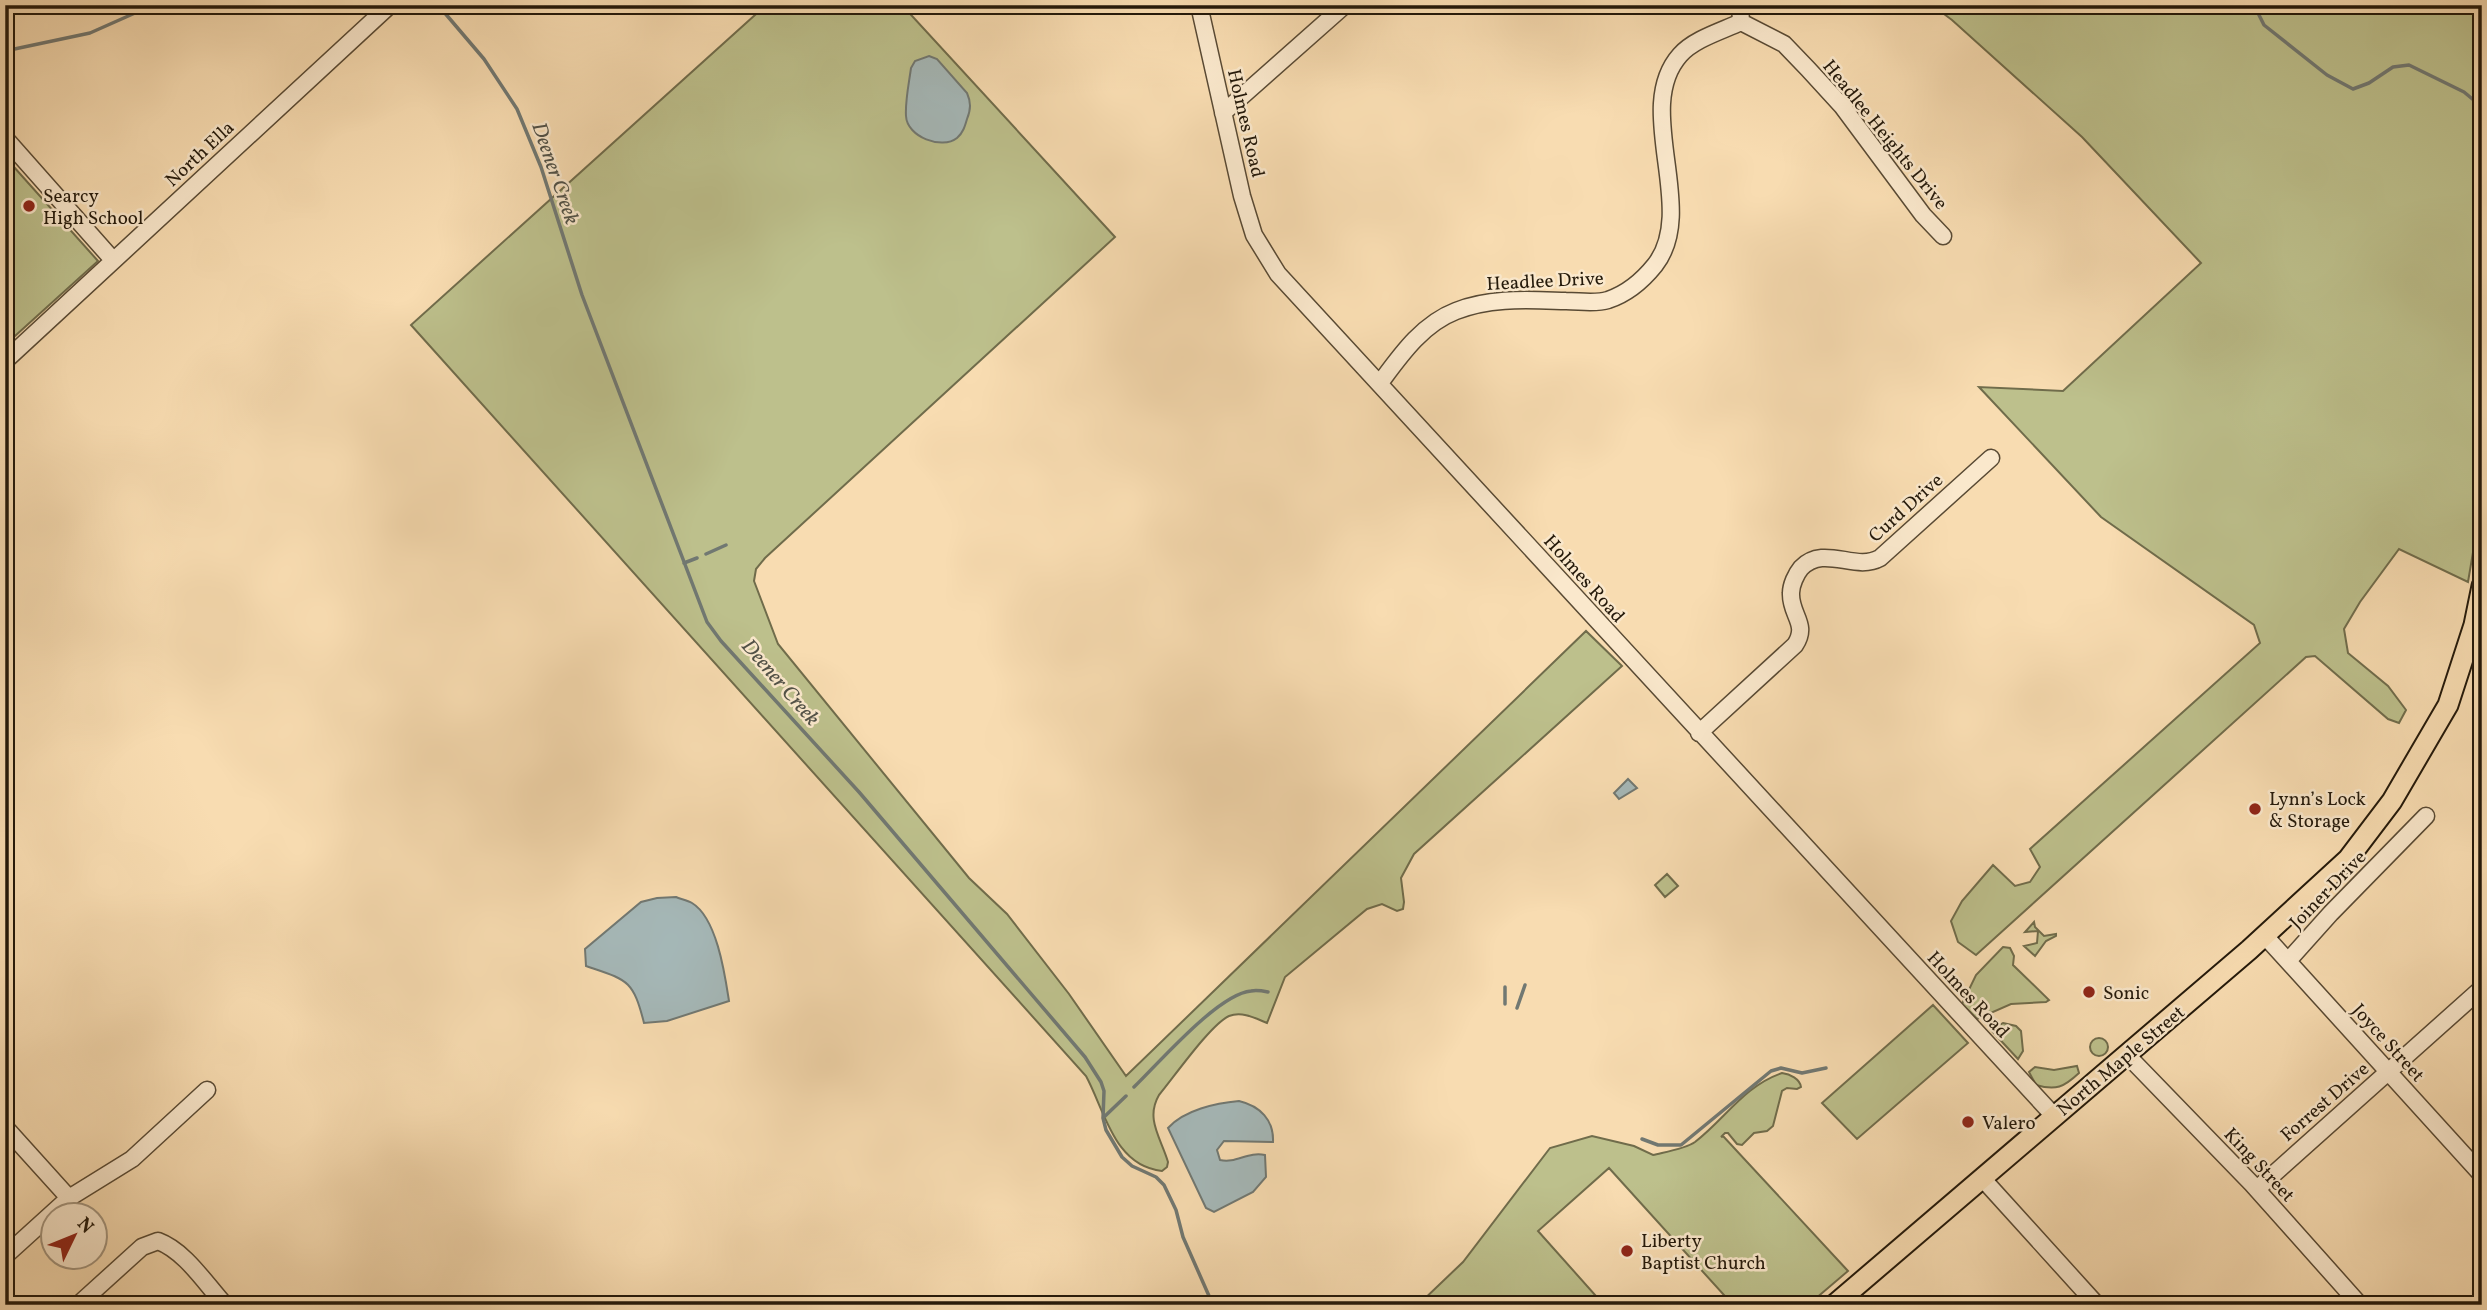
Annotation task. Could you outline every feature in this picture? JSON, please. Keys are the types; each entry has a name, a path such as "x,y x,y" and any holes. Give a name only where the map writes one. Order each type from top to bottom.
{"main road":[{"name":"North Maple Street","path":"1834,1305 2265,936 2348,859 2392,801 2448,705 2474,625 2482,586"}],"street":[{"name":"North Ella","path":"5,360 390,5"},
{"name":"Holmes Road","path":"1199,5 1242,197 1254,235 1278,274 2054,1116"},
{"path":"1223,113 1345,5"},
{"path":"1740,5 1741,22"},
{"name":"Headlee Heights Drive","path":"1741,22 1784,44 1808,69 1842,106 1923,215 1943,236"},
{"name":"Headlee Drive","path":"1380,383 1401,354 1421,334 1455,311 1484,303 1511,300 1598,302 1623,293 1637,283 1656,264 1666,244 1670,216 1663,112 1668,75 1687,48 1741,22"},
{"path":"5,138 113,260"},
{"name":"Curd Drive","path":"1699,733 1800,638 1802,632 1792,604 1791,591 1802,567 1824,556 1868,562 1880,558 1991,458"},
{"name":"Joiner Drive","path":"2288,961 2426,816"},
{"name":"Joyce Street","path":"2265,936 2482,1175"},
{"name":"Forrest Drive","path":"2257,1189 2482,988"},
{"name":"King Street","path":"2126,1054 2257,1189 2360,1305"},
{"path":"5,1256 69,1198 132,1159 208,1090"},
{"path":"5,1127 69,1198"},
{"path":"1982,1178 2097,1305"},
{"path":"78,1305 142,1247 158,1241 178,1252 225,1305"}],"green space":[{"path":"766,5 902,5 1115,237 765,558 756,569 754,581 778,644 969,878 1007,914 1069,994 1126,1076 1586,631 1622,666 1414,854 1401,878 1403,909 1397,911 1382,904 1367,909 1285,977 1267,1023 1239,1014 1229,1016 1213,1029 1159,1095 1155,1104 1154,1120 1168,1162 1162,1171 1146,1167 1122,1148 1113,1135 1086,1076 411,325"},
{"path":"1932,5 2482,5 2482,499 2468,582 2399,549 2360,602 2344,629 2348,653 2388,686 2406,710 2399,723 2388,719 2315,656 2306,657 1976,955 1958,942 1951,921 1962,901 1993,865 2015,886 2030,882 2040,867 2030,849 2260,643 2254,625 2101,517 1979,387 2063,391 2201,263 2082,137"},
{"name":"Searcy High School","path":"5,157 98,261 5,345"},
{"path":"1667,874 1678,886 1665,897 1655,885"},
{"path":"2034,922 2044,936 2056,934 2046,941 2035,956 2024,946 2037,943 2038,931 2025,932"},
{"path":"2003,947 2010,948 2014,956 2013,965 2049,1000 2011,1004 1977,1019 1962,1004 1976,975"},
{"path":"1933,1005 1968,1043 1857,1139 1822,1103"},
{"path":"2003,1023 2016,1026 2021,1031 2023,1051 2018,1059 1991,1030"},
{"path":"2095,1038 2103,1038 2108,1047 2106,1054 2095,1056 2090,1051 2090,1043"},
{"path":"2077,1066 2079,1073 2064,1085 2054,1088 2036,1085 2029,1072 2035,1067 2054,1070"},
{"path":"1782,1073 1794,1077 1801,1087 1782,1091 1773,1126 1767,1131 1754,1133 1742,1145 1737,1144 1728,1133 1721,1137 1723,1136 1848,1271 1808,1305 1733,1305 1609,1168 1538,1231 1604,1305 1418,1305 1463,1262 1550,1148 1592,1136 1634,1146 1653,1155 1680,1148 1695,1142 1706,1133 1746,1094"}],"shaded area":[{"path":"929,56 937,59 967,93 969,99 969,112 964,129 957,138 943,143 926,139 912,130 906,116 911,68 915,61"},
{"path":"1628,779 1637,788 1619,799 1614,793"},
{"path":"676,897 692,903 708,921 718,948 729,1001 667,1021 644,1023 632,989 611,975 586,966 585,949 641,902"},
{"path":"1239,1101 1253,1106 1264,1115 1271,1127 1273,1142 1224,1141 1217,1150 1220,1160 1265,1155 1266,1177 1253,1192 1214,1212 1206,1208 1168,1128 1191,1112"}],"waterway":[{"path":"5,51 90,33 153,5"},
{"name":"Deener Creek","path":"438,5 484,59 517,109 541,167 582,295 707,622 721,641 859,792 1085,1057 1104,1091 1103,1118 1106,1130 1122,1157 1132,1166 1156,1177 1164,1185 1213,1305"},
{"path":"2254,5 2264,25 2327,75 2353,89 2369,83 2393,67 2409,65 2464,92 2482,107"},
{"path":"706,554 726,545"},
{"path":"684,563 697,558"},
{"path":"1517,1008 1525,985"},
{"path":"1505,987 1505,1004"},
{"path":"1134,1087 1190,1031 1222,1004 1251,991 1268,992"},
{"path":"1642,1139 1658,1145 1681,1145 1771,1071 1781,1068 1802,1073 1826,1068"},
{"path":"1103,1118 1126,1096"}],"place":[{"name":"Searcy High School","path":"29,206"},
{"name":"Lynn’s Lock & Storage","path":"2255,809"},
{"name":"Sonic","path":"2089,992"},
{"name":"Valero","path":"1968,1122"},
{"name":"Liberty Baptist Church","path":"1627,1251"}]}
